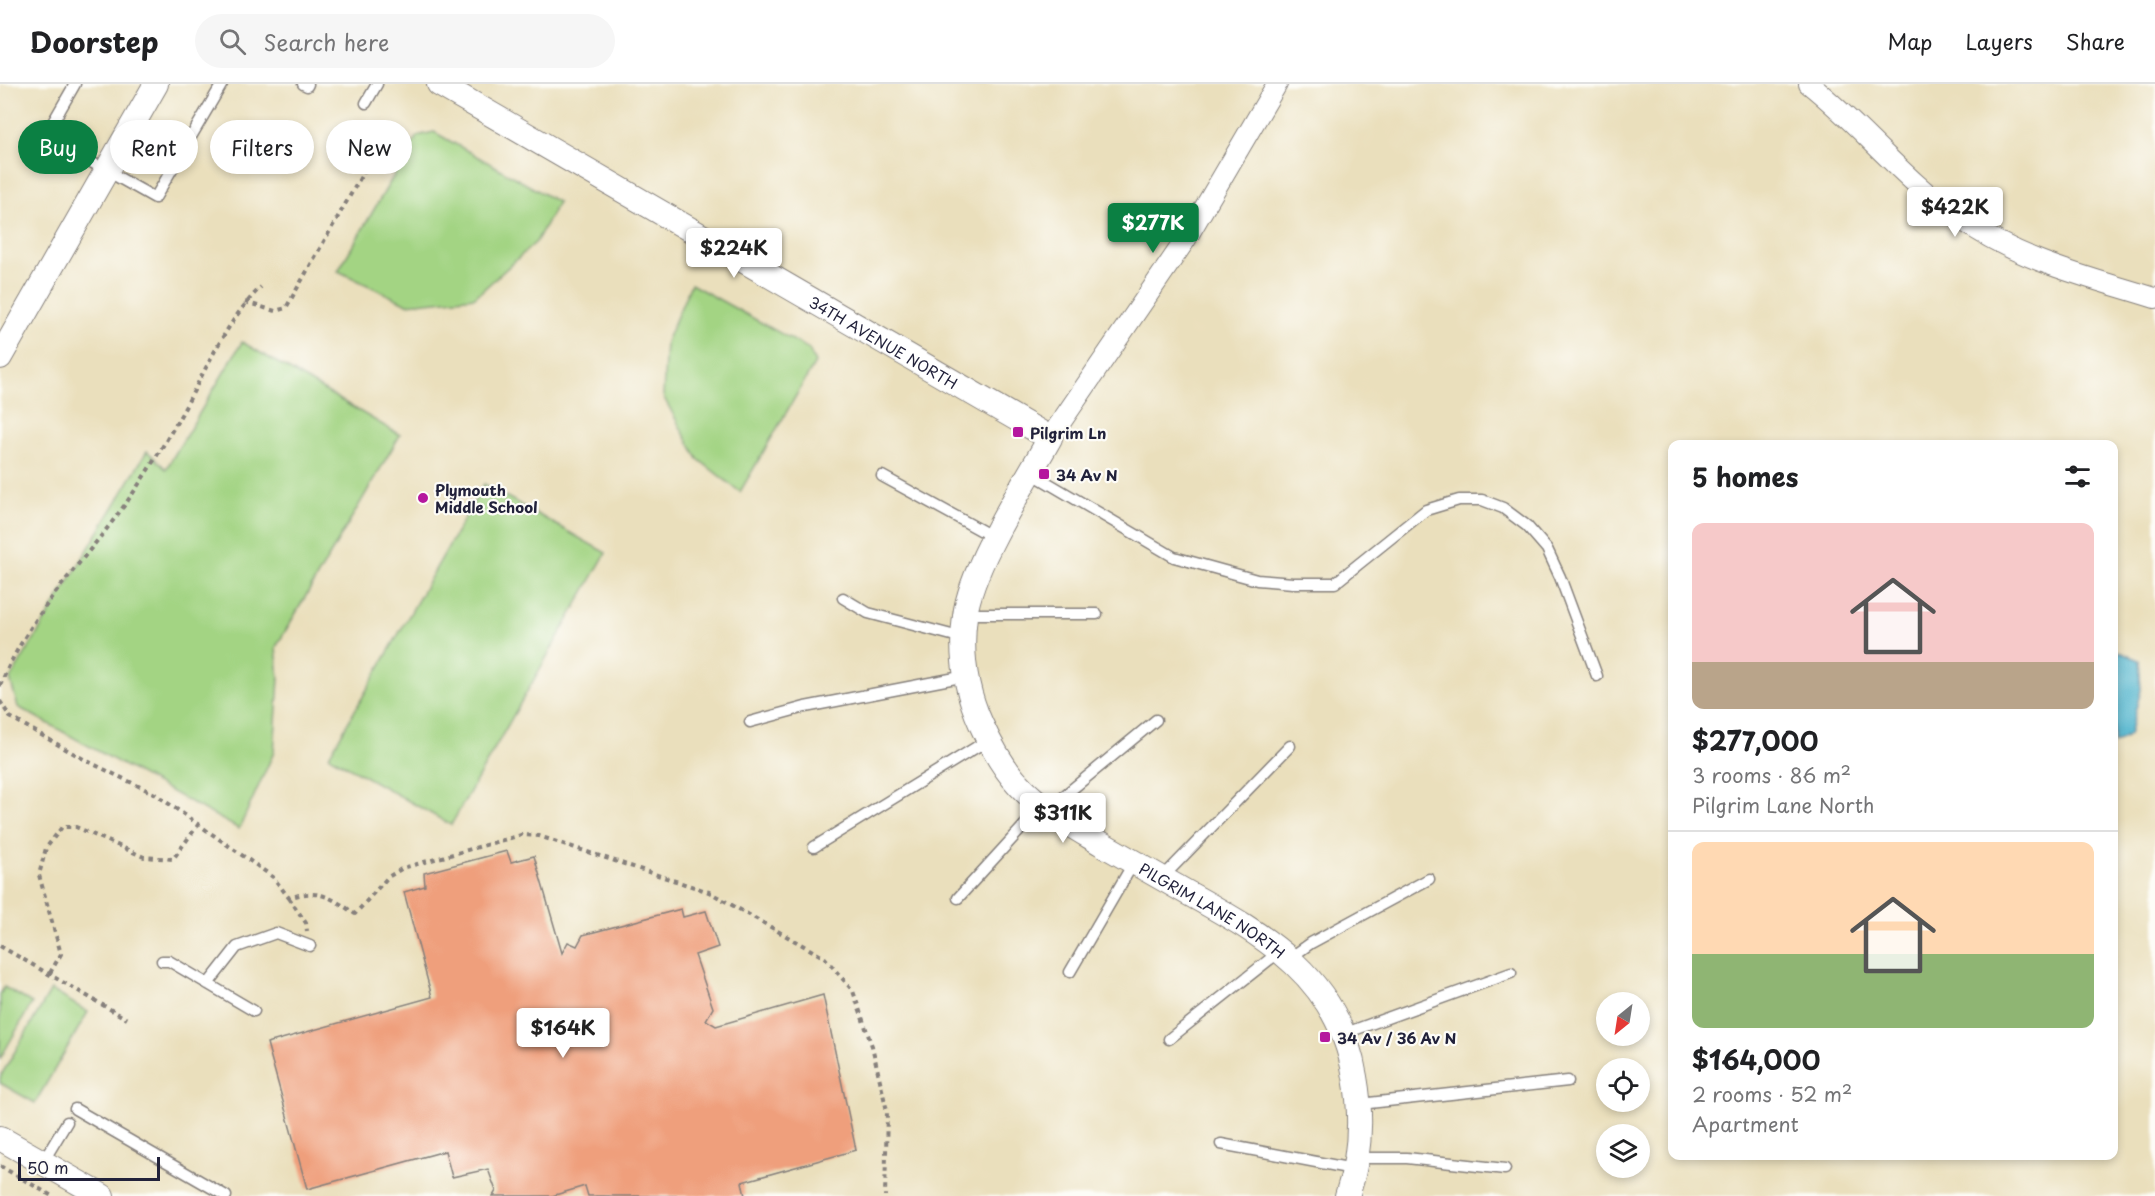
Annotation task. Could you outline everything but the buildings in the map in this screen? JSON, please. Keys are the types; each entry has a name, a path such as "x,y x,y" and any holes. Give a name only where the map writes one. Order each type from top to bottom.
{"street":[{"path":"0,357 156,84"},
{"name":"34TH AVENUE NORTH","path":"439,84 1050,438"},
{"name":"PILGRIM LANE NORTH","path":"1277,84 1186,239 1050,438 995,538 977,576 964,626 966,675 969,695 988,740 1006,770 1045,807 1161,878 1245,924 1286,954 1313,982 1343,1035 1353,1061 1360,1104 1360,1131 1347,1196"},
{"path":"1809,84 1839,108 1916,185 1962,221 2014,251 2074,274 2155,298"},
{"path":"0,1138 102,1196"}],"lane":[{"path":"75,84 45,136 155,198 222,84"},
{"path":"303,84 307,86 308,84"},
{"path":"366,103 377,84"},
{"path":"1031,473 1174,557 1257,580 1293,583 1335,583 1426,510 1459,500 1482,500 1503,508 1527,526 1547,549 1560,577 1597,676"},
{"path":"882,476 995,538"},
{"path":"843,598 867,613 964,626 1097,614"},
{"path":"750,722 805,707 966,675"},
{"path":"958,898 1045,807 1156,720"},
{"path":"814,847 988,740"},
{"path":"1161,878 1290,746"},
{"path":"1070,972 1134,862"},
{"path":"1168,1039 1286,954 1311,943 1429,879"},
{"path":"208,984 237,947 276,933 310,946"},
{"path":"162,961 169,962 254,1011"},
{"path":"1343,1035 1511,973"},
{"path":"1360,1104 1568,1081"},
{"path":"75,1109 226,1196"},
{"path":"43,1162 67,1122"},
{"path":"1221,1144 1354,1164 1407,1158 1505,1169"}],"path":[{"path":"245,302 276,311 286,308 362,174"},
{"path":"0,686 8,666 38,615 58,587 119,514 140,483 217,345 245,302 261,287"},
{"path":"0,701 10,717 86,760 155,794 273,877 306,923 310,946"},
{"path":"50,973 61,954 39,875 46,848 62,827 76,827 144,857 173,859 198,825"},
{"path":"289,898 303,893 319,893 332,897 355,914 388,877 403,868 521,835 539,836 709,892 825,958 853,991 872,1046 887,1111 885,1196"},
{"path":"0,946 127,1019"},
{"path":"0,1166 52,1196"}],"green space":[{"path":"434,132 558,202 536,242 475,297 407,304 338,271 395,174 412,174 412,145 417,136"},
{"path":"691,284 809,349 815,363 740,492 698,459 663,396 666,342"},
{"path":"242,342 400,435 276,647 279,678 274,752 239,829 18,707 10,679 147,451 166,469"},
{"path":"484,484 606,553 451,825 329,756"},
{"path":"4,987 32,1003 0,1059 0,995"},
{"path":"51,990 88,1012 35,1103 0,1083 0,1077"}],"water":[{"path":"2118,652 2139,660 2141,690 2129,735 2118,742"}],"place":[{"name":"Pilgrim Ln","path":"1018,432"},
{"name":"34 Av N","path":"1044,474"},
{"name":"Plymouth Middle School","path":"423,498"},
{"name":"34 Av / 36 Av N","path":"1325,1037"}]}
